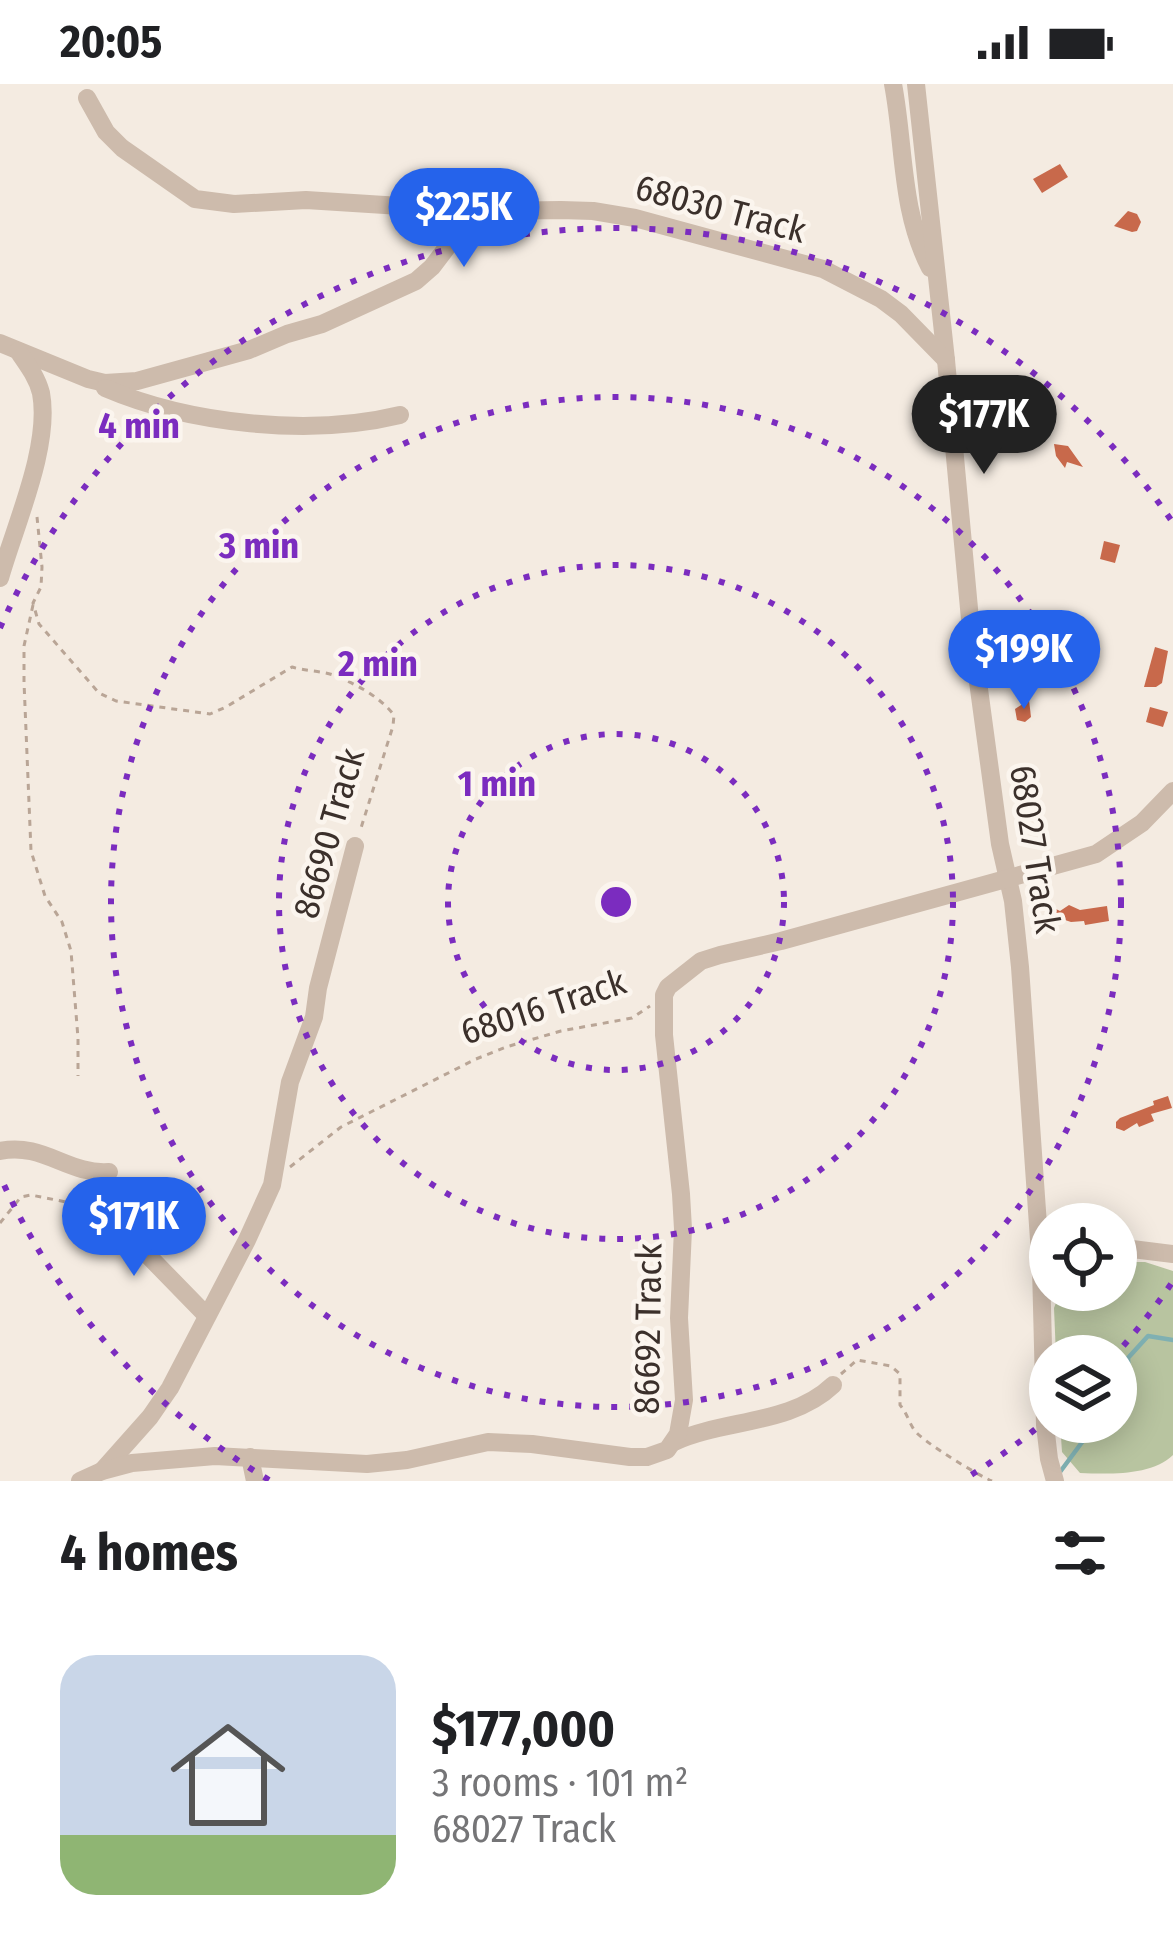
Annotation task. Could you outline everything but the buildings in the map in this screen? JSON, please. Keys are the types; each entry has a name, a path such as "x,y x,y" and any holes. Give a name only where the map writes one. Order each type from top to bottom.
{"street":[{"path":"893,84 912,224 938,284"},
{"name":"68027 Track","path":"916,84 971,630 1020,968 1040,1203"},
{"path":"87,98 106,132 122,148 195,199 432,208 466,221 416,281 339,318 249,350 137,381 88,380"},
{"name":"68030 Track","path":"466,221 491,211 593,211 824,269 881,298 946,360"},
{"path":"9,347 137,401 207,417 330,428 400,415"},
{"path":"0,578 42,437 36,378 9,347"},
{"name":"68016 Track","path":"664,995 675,979 701,961 1096,854 1142,823 1173,790"},
{"name":"86690 Track","path":"272,1185 290,1082 314,1017 355,846"},
{"name":"86692 Track","path":"102,1471 182,1457 368,1464 488,1442 647,1457 667,1450 681,1424 684,1400 679,1318 683,1229 664,995"},
{"path":"0,1150 26,1148 68,1165 109,1172"},
{"path":"80,1481 102,1471 160,1402 272,1185"},
{"path":"94,1207 206,1315"},
{"path":"1137,1250 1173,1254"},
{"name":"68027 Track","path":"1045,1311 1046,1425 1055,1481"},
{"path":"674,1442 797,1408 832,1385"},
{"path":"250,1456 255,1481"}],"path":[{"path":"37,502 43,567 24,646 32,851 45,896 62,922 71,951 78,1076"},
{"name":"86690 Track","path":"34,603 39,624 99,693 116,700 210,714 292,668 331,674 384,702 394,715 393,726 355,846"},
{"name":"68016 Track","path":"272,1185 341,1127 476,1059 561,1031 632,1018 664,995"},
{"path":"0,1223 22,1197 31,1195 94,1207"},
{"path":"832,1385 857,1360 891,1366 900,1374 900,1405 916,1433 992,1481"}],"green space":[{"path":"1137,1262 1173,1271 1173,1455 1142,1470 1080,1473 1062,1452 1061,1443 1137,1443 1137,1335 1055,1335 1054,1311 1137,1311"}],"waterway":[{"path":"1137,1348 1148,1336 1173,1340"},
{"path":"1060,1472 1081,1443"}]}
